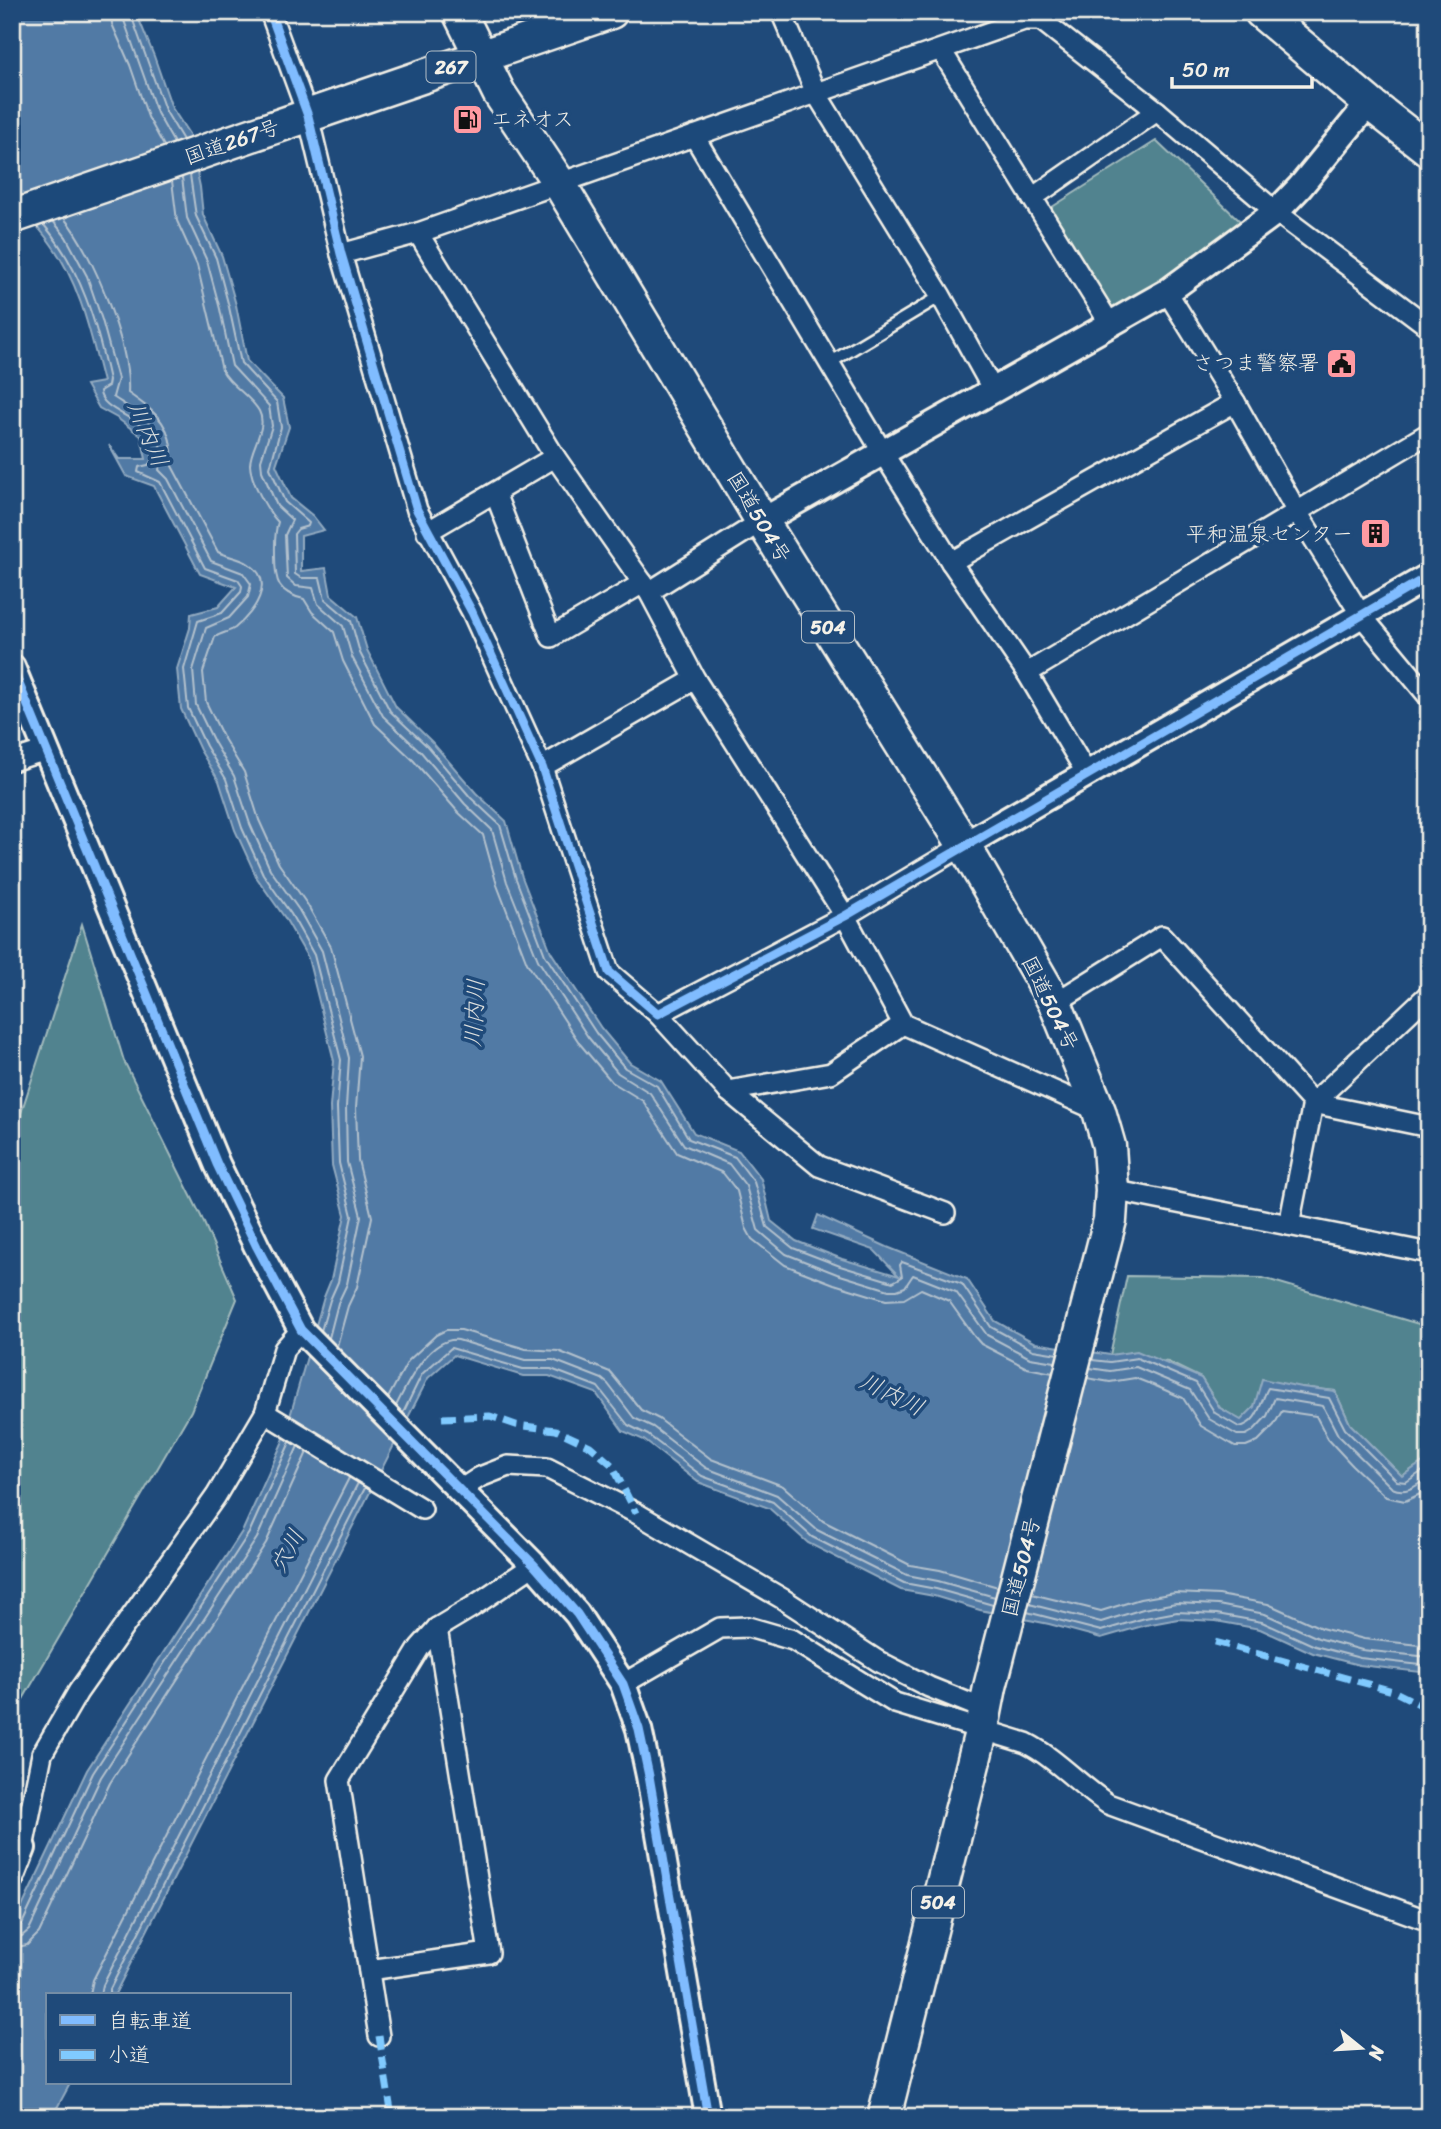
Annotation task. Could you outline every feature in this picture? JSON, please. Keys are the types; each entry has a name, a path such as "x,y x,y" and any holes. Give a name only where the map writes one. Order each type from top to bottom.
{"highway":[{"name":"国道504号","path":"459,12 499,93 559,183 762,521 964,845 1055,1003 1099,1111 1109,1146 1112,1190 1110,1220 884,2117"},
{"name":"国道267号","path":"12,217 611,12"},
{"path":"1261,12 1429,150"}],"street":[{"path":"270,12 299,119 417,510 472,612 542,767 609,972 658,1014 729,1091 819,1166 944,1213"},
{"path":"781,12 816,93 941,296 993,390"},
{"path":"341,254 418,233 1040,16 1276,212 1429,327"},
{"path":"941,50 1110,324"},
{"path":"495,492 551,637 646,588 1167,292 1276,212 1369,103"},
{"path":"1032,198 1157,111"},
{"path":"695,136 883,453 951,562 1027,673 1087,774"},
{"path":"418,233 555,457 646,588 695,678 845,916 903,1024 1099,1111"},
{"path":"1167,292 1361,615 1429,697"},
{"path":"951,562 1235,402"},
{"path":"1027,673 1429,433"},
{"path":"427,532 555,457"},
{"path":"658,1014 845,916 1429,576"},
{"path":"12,667 217,1164 301,1330 534,1565 577,1614 623,1684 639,1729 649,1776 708,2117"},
{"path":"542,767 695,678"},
{"path":"12,761 46,750"},
{"path":"1055,1003 1161,936 1312,1103 1429,1127"},
{"path":"1289,1225 1312,1103 1429,994"},
{"path":"729,1091 831,1073 903,1024"},
{"path":"1112,1190 1429,1253"},
{"path":"12,1876 23,1848 42,1755 78,1692 271,1416 284,1349 301,1330"},
{"path":"271,1416 422,1509"},
{"path":"460,1490 480,1477 508,1466 547,1468 636,1513 772,1592 878,1661 929,1687 986,1709 1026,1743 1041,1751 1108,1804 1429,1921"},
{"path":"379,2036 339,1780 420,1647 437,1628 534,1565"},
{"path":"623,1684 720,1628 748,1627 793,1640 895,1703 986,1709"},
{"path":"369,1970 489,1953 437,1628"}],"lane":[{"path":"831,362 941,296"}],"green space":[{"path":"1156,141 1241,222 1159,287 1111,311 1049,209"},
{"path":"82,924 124,1061 201,1216 237,1299 191,1411 12,1718 12,1141"},
{"path":"1127,1276 1263,1278 1429,1327 1429,1458 1402,1476 1350,1424 1335,1391 1301,1387 1254,1407 1241,1421 1220,1408 1201,1378 1168,1362 1110,1355"}],"water":[{"path":"12,12 136,12 172,108 189,134 203,215 222,256 236,305 247,361 283,398 289,427 276,465 291,498 313,516 324,530 301,536 301,571 326,568 331,595 357,617 367,650 396,707 432,742 476,793 506,821 522,877 551,952 601,1028 630,1063 661,1081 694,1133 739,1151 761,1179 771,1221 796,1241 842,1259 899,1276 874,1250 813,1229 818,1215 887,1247 967,1279 995,1321 1035,1343 1110,1355 1137,1351 1201,1378 1220,1408 1241,1420 1254,1407 1262,1379 1335,1391 1350,1424 1402,1476 1429,1458 1429,1673 1359,1665 1313,1653 1260,1629 1216,1621 1178,1619 1101,1638 901,1590 808,1543 769,1508 698,1482 644,1440 623,1431 596,1393 549,1376 523,1376 454,1355 428,1378 116,1993 46,1993 46,2084 70,2084 52,2117 12,2117 12,1928 87,1770 243,1530 283,1441 331,1280 345,1215 332,1165 330,1107 334,1061 308,958 285,918 257,878 235,830 219,781 200,750 181,709 177,669 190,628 191,614 218,607 236,587 200,574 154,486 126,476 109,445 119,459 146,459 141,436 99,408 86,385 103,382 77,293 51,244 12,198"}],"marked path":[{"path":"442,1418 490,1416 516,1425 556,1430 590,1446 612,1465 636,1513"},
{"path":"1215,1642 1393,1691 1429,1709"},
{"path":"379,2036 392,2117"}],"cycle path":[{"path":"270,12 308,116 341,254 417,510 472,612 542,767 609,972 658,1014 845,916 1429,576"},
{"path":"12,667 217,1164 301,1330 534,1565 577,1614 623,1684 639,1729 649,1776 708,2117"}],"place":[{"name":"エネオス","path":"468,119"},
{"name":"さつま警察署","path":"1342,363"},
{"name":"平和温泉センター","path":"1376,534"}],"water label":[{"name":"川内川","path":"148,434"},
{"name":"川内川","path":"474,1013"},
{"name":"川内川","path":"892,1394"},
{"name":"穴川","path":"287,1551"}]}
